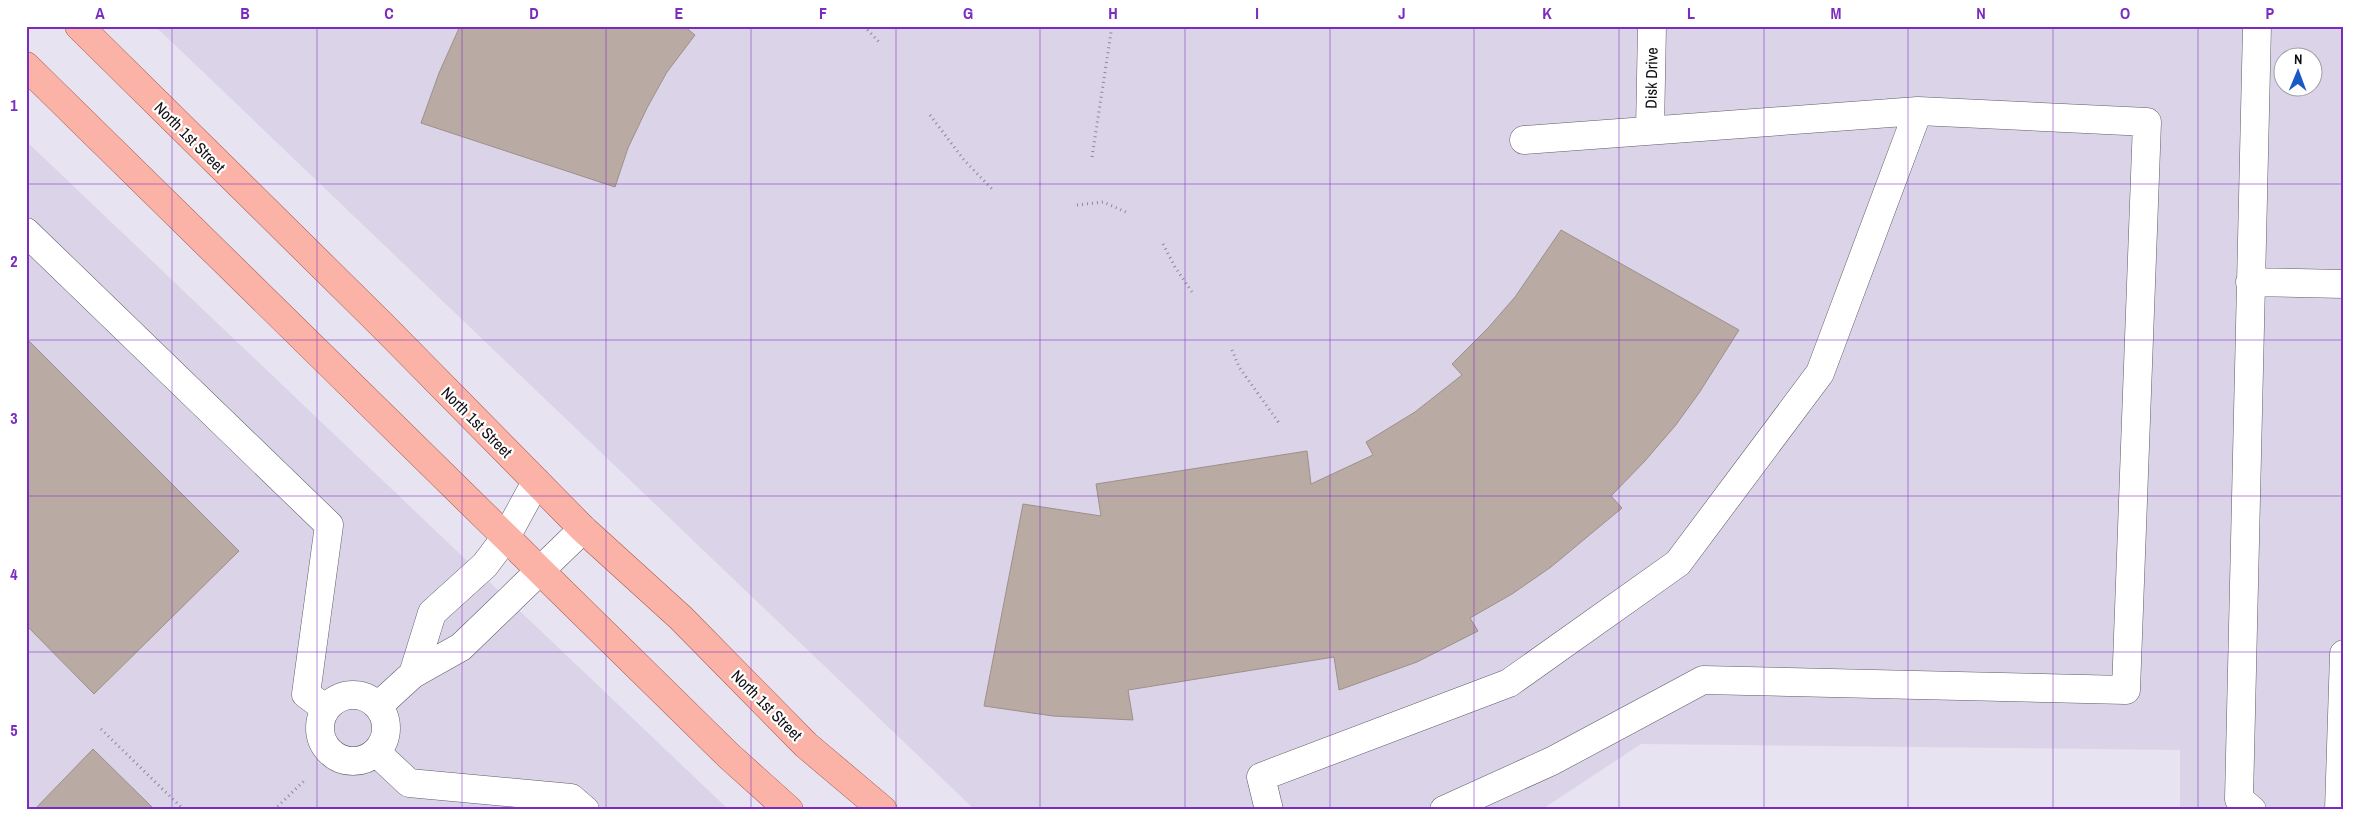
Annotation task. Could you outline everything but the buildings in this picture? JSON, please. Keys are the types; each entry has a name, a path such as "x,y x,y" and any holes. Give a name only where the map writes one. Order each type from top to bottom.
{"main road":[{"name":"North 1st Street","path":"79,26 383,326 583,529 681,618 806,745 883,810"},
{"path":"26,66 729,756 789,810"}],"street":[{"name":"Disk Drive","path":"1650,130 1652,26"},
{"path":"2252,810 2239,799 2257,26"},
{"path":"1269,810 1261,777 1509,682 1678,563 1820,373 1918,111"},
{"path":"1444,810 1552,761 1703,680 2126,690 2147,122 1918,111 1524,140"},
{"path":"26,232 328,525 306,694 326,709"},
{"path":"2250,282 2344,284"},
{"path":"413,674 432,613 484,565 506,537 536,482"},
{"path":"378,706 413,674 461,647 583,529"},
{"path":"2344,654 2340,809 2344,809"},
{"path":"351,694 361,695 378,706 384,714 386,734 376,752 357,761 346,760 336,756 322,740 320,724 326,709 332,701 351,694"},
{"path":"376,752 409,784 571,798 586,810"}],"path":[{"path":"864,26 879,42"},
{"path":"1092,157 1112,26"},
{"path":"930,114 964,160 993,190"},
{"path":"1078,205 1103,202 1126,212"},
{"path":"1164,244 1194,295"},
{"path":"1232,350 1239,367 1279,424"},
{"path":"101,729 184,810"},
{"path":"274,810 306,779"}],"shaded area":[{"path":"155,26 2344,26 2344,810 2180,810 2180,750 1641,744 1541,810 975,810"},
{"path":"26,141 729,810 26,810"}]}
